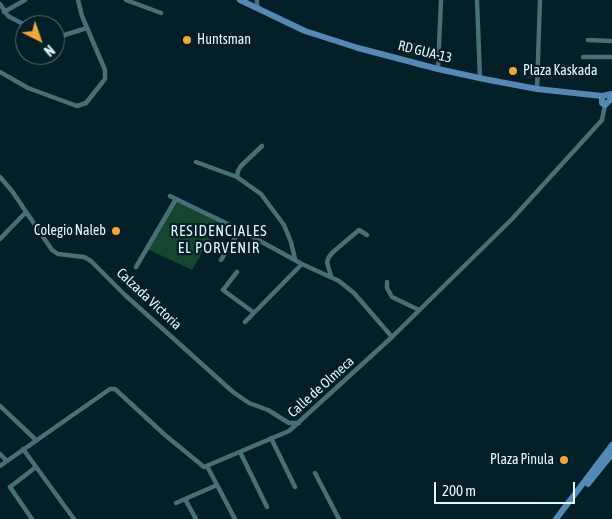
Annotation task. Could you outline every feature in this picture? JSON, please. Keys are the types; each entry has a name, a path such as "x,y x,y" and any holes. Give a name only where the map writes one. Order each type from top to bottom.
{"main road":[{"name":"RD GUA-13","path":"240,0 255,4 305,30 322,36 438,69 537,89 594,96 603,101 612,97"},
{"path":"556,519 612,445"},
{"path":"562,519 612,454"}],"street":[{"path":"4,12 25,0"},
{"path":"0,72 28,88 77,106 86,103 105,79 105,70 87,28 78,0"},
{"path":"126,0 161,13"},
{"path":"438,69 440,0"},
{"path":"476,0 480,78"},
{"path":"537,89 540,0"},
{"path":"0,4 4,12 15,19"},
{"path":"65,35 87,28"},
{"path":"588,40 612,41"},
{"path":"400,42 439,53"},
{"path":"583,57 612,58"},
{"name":"Calle de Olmeca","path":"207,466 240,454 289,431 299,423 392,337 512,219 602,120 603,101"},
{"path":"237,177 241,166 262,146"},
{"path":"196,162 237,177 261,194 284,225 294,259"},
{"name":"Calzada Victoria","path":"1,181 26,212 52,250 58,254 84,257 91,261 125,295 233,392 249,403 268,410 289,423 299,423"},
{"path":"170,196 240,230 302,264 331,276 347,287 392,337"},
{"path":"136,267 176,199"},
{"path":"0,239 26,212"},
{"path":"220,260 240,230"},
{"path":"331,276 327,262 329,257 359,230 367,235"},
{"path":"244,322 302,264"},
{"path":"237,272 223,290 254,312"},
{"path":"387,282 387,288 392,297 419,310"},
{"path":"0,466 104,391 115,388 165,435 204,467 207,466 235,519"},
{"path":"0,406 36,440"},
{"path":"271,438 295,486"},
{"path":"23,449 74,519"},
{"path":"0,454 6,461"},
{"path":"240,454 267,507"},
{"path":"32,519 10,487 36,467"},
{"path":"315,473 339,519"},
{"path":"176,503 217,484"},
{"path":"185,499 196,519"}],"green space":[{"path":"176,199 221,221 192,270 147,249"}],"place":[{"name":"Huntsman","path":"187,40"},
{"name":"Plaza Kaskada","path":"513,71"},
{"name":"Colegio Naleb","path":"116,231"},
{"name":"Plaza Pinula","path":"564,460"}],"district":[{"name":"RESIDENCIALES EL PORVENIR","path":"219,240"}]}
